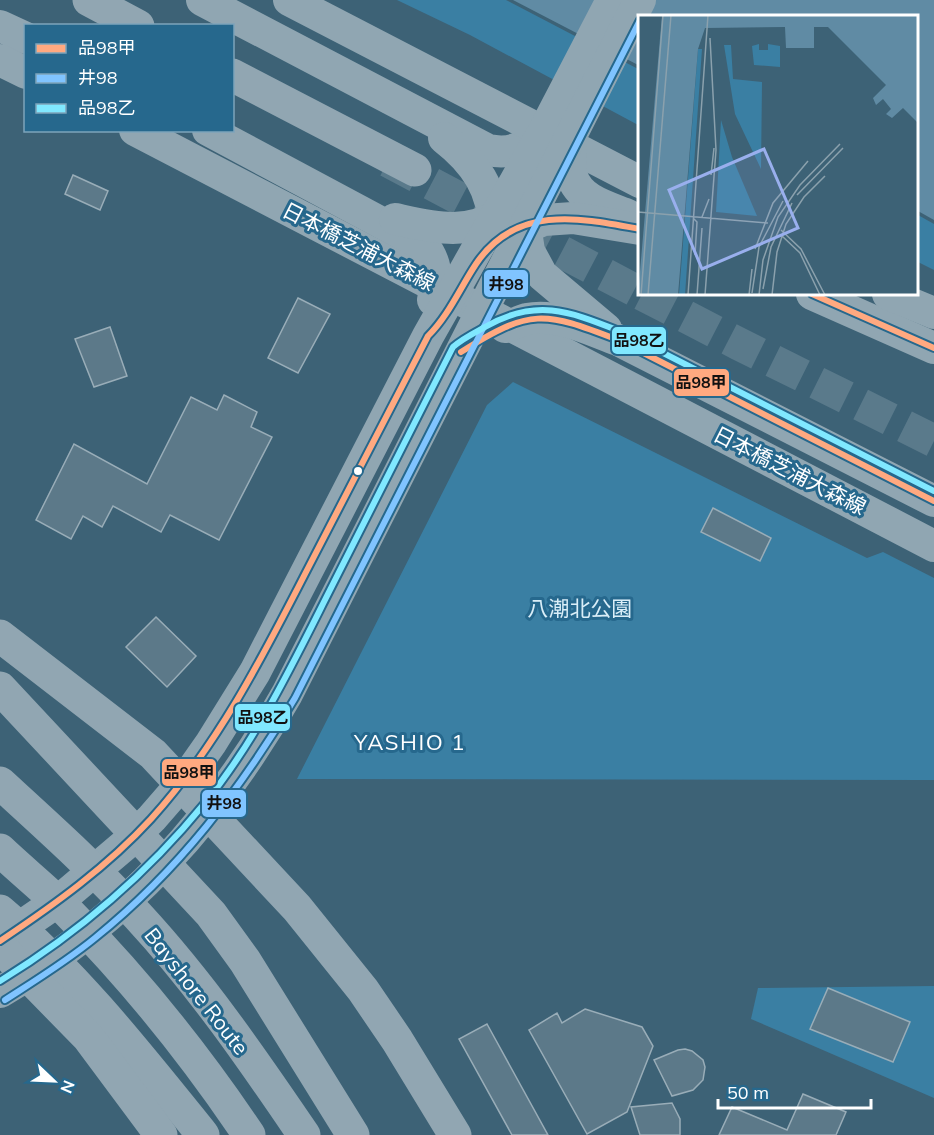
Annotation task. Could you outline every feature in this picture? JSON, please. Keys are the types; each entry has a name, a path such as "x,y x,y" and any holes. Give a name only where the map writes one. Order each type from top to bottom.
{"highway":[{"path":"89,0 134,24"},
{"path":"234,76 415,170"},
{"path":"0,636 153,754 297,908 363,990 392,1031 454,1135"},
{"path":"0,688 211,914 245,961 353,1135"},
{"name":"Bayshore Route","path":"0,783 138,916 196,985 261,1072 304,1135"},
{"path":"0,850 67,911 114,962 188,1052 249,1135"},
{"path":"0,912 74,983 134,1049 203,1135"},
{"path":"0,947 88,1037 161,1135"}],"main road":[{"path":"202,0 488,150 503,152 514,150 558,132"},
{"path":"289,0 638,181"},
{"path":"0,992 58,955 131,896 191,835 243,767 287,694 525,228 558,132 612,0"},
{"path":"0,941 61,899 128,843 152,818 204,753 255,672 428,336 443,323 494,231 640,0"},
{"path":"0,26 24,37"},
{"path":"0,60 24,72"},
{"path":"409,109 472,163 488,193 494,231 486,287 466,329 461,352"},
{"name":"日本橋芝浦大森線","path":"139,132 934,546"},
{"path":"212,132 423,245 430,253 437,275 428,336"},
{"path":"494,231 522,196 546,174 558,132"},
{"path":"558,132 578,188 595,202 638,219"},
{"path":"522,196 529,251 542,275 618,340"},
{"path":"359,210 443,228 494,231 505,236 544,220 573,218 638,229"},
{"path":"816,296 934,348"},
{"path":"893,296 934,313"},
{"path":"461,352 495,331 527,319 546,318 566,321 618,340 934,501"}],"green space":[{"path":"397,0 506,0 638,69 638,125 470,35"},
{"path":"919,216 934,224 934,270 919,262"},
{"name":"八潮北公園","path":"513,382 867,558 883,552 934,578 934,780 297,779 487,405"},
{"path":"934,986 934,1098 751,1019 758,988"}],"shaded area":[{"path":"513,0 934,0 934,220 919,212 919,15 638,15 638,65"}],"building":[{"path":"73,175 108,191 100,210 65,194"},
{"path":"298,298 330,314 298,373 268,358"},
{"path":"110,327 127,376 94,387 75,339"},
{"path":"224,395 257,412 251,427 272,437 219,540 170,515 161,532 113,506 102,527 83,516 71,539 36,520 74,444 147,484 191,397 217,410"},
{"path":"713,508 771,538 760,561 701,532"},
{"path":"156,617 196,656 167,687 126,647"},
{"path":"828,988 910,1022 893,1062 810,1029"},
{"path":"585,1009 642,1027 653,1046 627,1112 587,1134 529,1030 557,1013 562,1023"},
{"path":"487,1024 548,1135 512,1135 459,1039"},
{"path":"685,1049 692,1051 703,1060 705,1067 703,1080 693,1090 672,1096 654,1060"},
{"path":"803,1094 846,1112 836,1135 719,1135 732,1107 787,1130"},
{"path":"672,1103 680,1119 680,1135 640,1135 631,1107"}],"tunnel":[{"path":"388,161 638,292"},
{"path":"646,296 934,441"}],"transit line":[{"name":"井98","path":"5,1000 84,946 154,885 206,827 274,732 295,698 638,24"},
{"name":"品98甲","path":"0,941 60,899 134,837 175,791 197,762 236,701 272,638 428,336 448,310 476,264 492,245 510,232 530,224 551,220 595,221 638,229"},
{"name":"品98甲","path":"817,296 934,348"},
{"name":"品98乙","path":"0,981 84,923 135,879 182,830 223,779 258,726 289,671 453,347 485,327 521,312 538,310 570,314 604,325 622,332 934,491"},
{"name":"品98甲","path":"461,352 505,327 522,321 554,319 572,323 618,340 934,501"}],"district":[{"name":"YASHIO 1","path":"410,742"}]}
